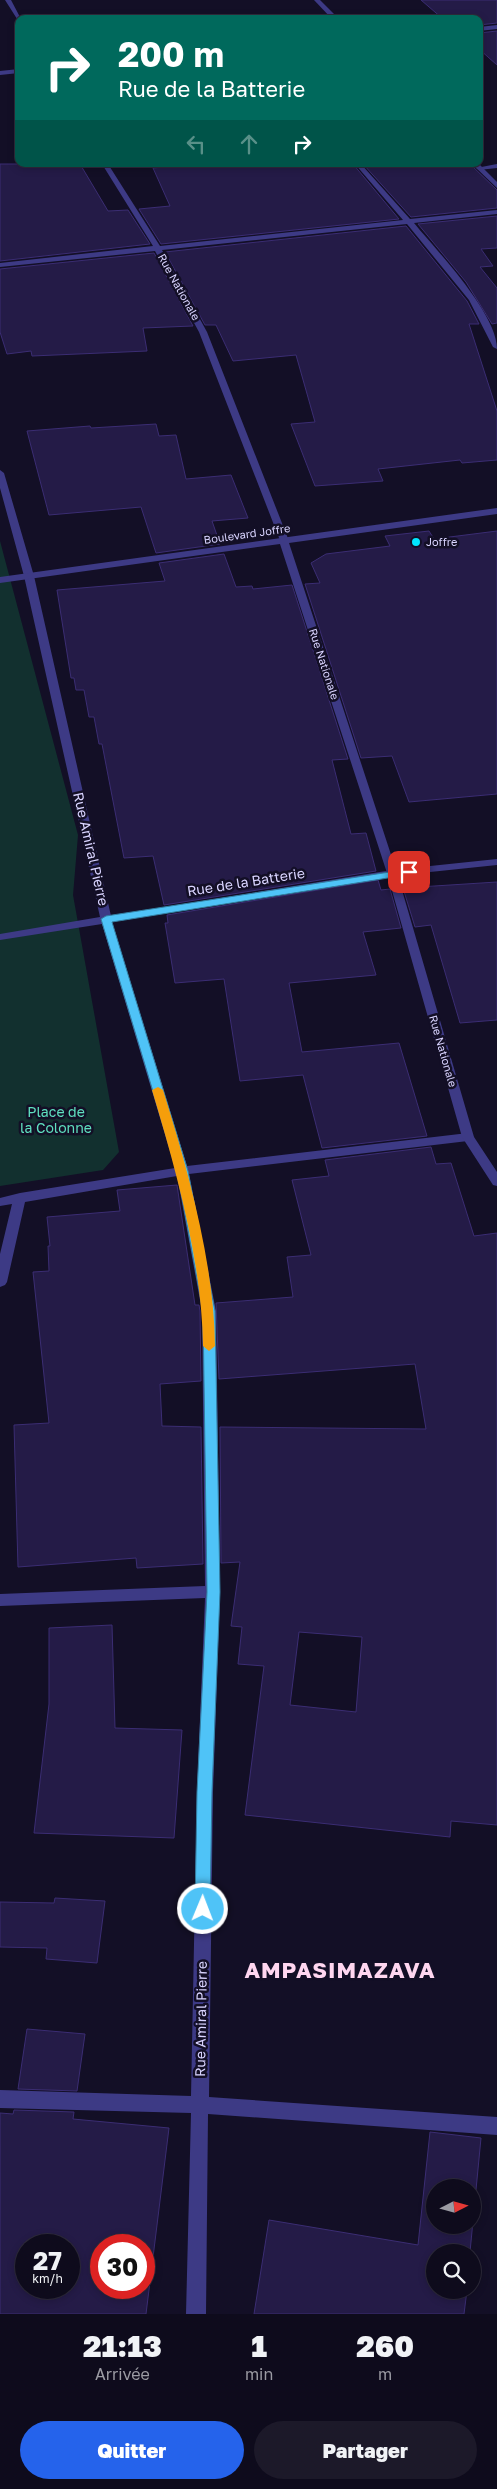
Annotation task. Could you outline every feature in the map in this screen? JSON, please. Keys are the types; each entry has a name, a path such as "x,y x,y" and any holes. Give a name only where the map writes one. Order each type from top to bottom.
{"street":[{"path":"8,0 16,15"},
{"path":"317,0 332,15"},
{"path":"483,29 497,27"},
{"path":"0,73 15,71"},
{"path":"483,166 497,166"},
{"name":"Rue Nationale","path":"106,167 157,247 203,332 284,541 392,873 468,1136 497,1182"},
{"path":"361,167 410,223 472,299 497,347"},
{"path":"478,167 497,186"},
{"path":"0,265 157,247 410,223 497,212"},
{"name":"Rue Amiral Pierre","path":"0,472 29,576 106,919 182,1171 209,1311 214,1592 205,1792 196,2314"},
{"name":"Boulevard Joffre","path":"0,580 497,511"},
{"name":"Rue de la Batterie","path":"0,937 392,873 497,862"},
{"path":"0,1202 182,1171 468,1136"},
{"path":"0,1282 20,1198"},
{"path":"0,1600 214,1592"},
{"path":"0,2099 199,2105 497,2126"}],"green space":[{"name":"Place de la Colonne","path":"0,541 78,835 73,895 119,1152 103,1170 0,1186"}],"building":[{"path":"421,0 497,0 497,23 483,25 483,15 438,15"},
{"path":"497,31 497,65 483,53 483,33"},
{"path":"0,164 15,164 15,167 82,167 108,211 128,210 150,244 0,261"},
{"path":"356,167 399,219 161,244 139,209 170,206 153,168"},
{"path":"366,167 473,167 497,190 497,208 411,217"},
{"path":"497,216 497,248 481,249 493,266 480,267 497,288 497,323 492,324 466,282 418,224"},
{"path":"406,226 467,301 479,324 469,324 497,411 497,460 462,463 460,460 378,469 383,481 315,486 291,424 315,422 296,355 233,361 216,325 205,325 165,252"},
{"path":"154,253 193,326 143,328 147,351 32,356 31,351 7,354 0,332 0,269"},
{"path":"156,424 159,436 176,435 186,479 231,475 248,518 212,521 220,544 156,553 141,507 49,515 27,431 90,426 91,428"},
{"path":"429,531 434,539 497,531 497,794 409,802 392,756 361,758 305,584 320,583 311,563 326,554 390,546 385,536"},
{"path":"224,554 236,587 252,586 253,589 292,585 348,759 332,760 351,834 366,833 376,871 164,905 153,856 124,858 102,744 99,744 94,717 89,717 84,690 76,690 74,678 71,678 57,590 165,581 159,563"},
{"path":"378,880 381,890 390,889 401,928 363,932 376,975 289,983 302,1052 399,1043 427,1136 322,1148 303,1075 240,1081 224,979 175,983 165,923 168,923 167,915"},
{"path":"497,882 497,1020 460,1023 431,925 415,927 403,888"},
{"path":"431,1147 436,1164 451,1163 474,1236 497,1233 497,1825 451,1821 450,1837 245,1815 264,1666 238,1664 242,1627 231,1626 240,1562 221,1563 220,1427 426,1429 415,1364 219,1379 216,1303 293,1297 287,1257 311,1255 292,1180 329,1176 325,1160","holes":["299,1632 362,1637 356,1712 290,1705"]},
{"path":"177,1185 195,1305 199,1305 200,1311 201,1381 160,1384 162,1426 201,1427 203,1564 137,1568 136,1558 18,1567 14,1425 49,1423 33,1272 49,1271 48,1246 50,1246 47,1217 120,1211 117,1190"},
{"path":"112,1625 115,1728 182,1730 174,1838 34,1833 49,1704 49,1628"},
{"path":"55,1898 105,1901 97,1963 46,1959 47,1948 0,1947 0,1902 54,1903"},
{"path":"27,2029 85,2034 77,2091 18,2089"},
{"path":"14,2110 74,2112 73,2119 169,2128 155,2241 155,2234 90,2234 90,2299 148,2299 146,2314 0,2314 0,2113 13,2114"},
{"path":"430,2132 481,2138 477,2179 426,2179 426,2234 472,2234 471,2244 426,2244 426,2299 466,2299 464,2314 254,2314 269,2220 418,2245"}],"slow traffic":[{"path":"158,1090 182,1171 209,1311 209,1346"}],"place":[{"name":"Joffre","path":"416,542"}],"district":[{"name":"AMPASIMAZAVA","path":"340,1970"}],"route":[{"path":"203,1909 205,1792 214,1592 209,1311 182,1171 106,919 392,873 409,872"}]}
